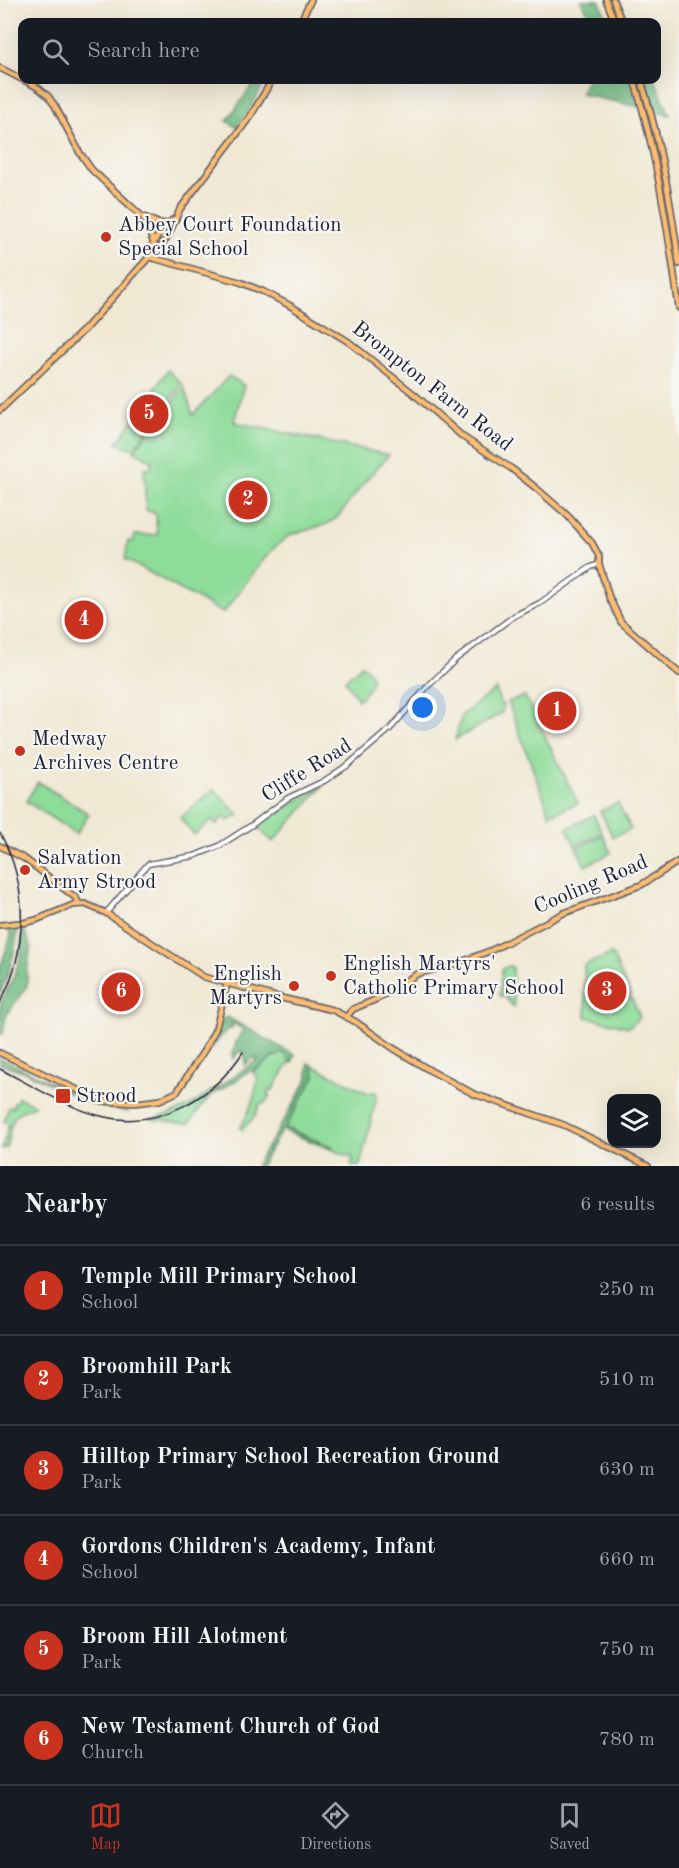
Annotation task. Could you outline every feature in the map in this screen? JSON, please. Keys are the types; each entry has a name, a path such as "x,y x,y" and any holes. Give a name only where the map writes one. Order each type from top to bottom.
{"main road":[{"path":"302,18 311,0"},
{"path":"606,0 613,18"},
{"path":"613,0 620,18"},
{"path":"0,68 18,77"},
{"path":"31,84 47,95 56,106 69,135 90,168 163,236"},
{"path":"0,410 86,328 149,257 149,252 176,223 176,218 186,200 250,117 270,84"},
{"path":"635,84 663,195 679,308"},
{"path":"642,84 656,131 669,194 679,264"},
{"path":"144,218 168,224"},
{"path":"144,218 158,255 163,261"},
{"path":"163,236 168,224 176,218"},
{"name":"Brompton Farm Road","path":"149,257 255,287 288,304 349,342 463,437 512,469 549,498 581,528 592,543 599,556 599,564 609,597 621,622 679,673"},
{"path":"0,846 25,858 76,898 79,903"},
{"name":"Cooling Road","path":"346,1017 353,1009 377,999 417,974 458,964 564,913 641,885 679,861"},
{"path":"0,925 36,920 79,903 85,904 106,913 204,976 227,984 328,1009 356,1022 393,1048 480,1096 564,1125 648,1166"},
{"path":"0,1053 100,1101 135,1103 160,1100 177,1092 215,1032 227,984"}],"street":[{"name":"Cliffe Road","path":"106,913 148,863 194,856 219,846 288,798 324,781 350,764 390,729 428,686 456,659 514,616 540,603 591,567 599,564"}],"green space":[{"path":"581,0 599,0 606,18 591,18"},
{"path":"252,84 264,84 247,114 236,127 227,121"},
{"path":"585,84 631,84 639,107 580,94"},
{"path":"646,84 657,84 670,115 656,112"},
{"path":"168,370 182,384 134,449 117,443"},
{"path":"229,376 244,385 234,422 389,455 366,480 337,518 327,524 290,535 276,546 223,613 125,559 128,541 133,542 135,535 157,535 156,514 146,510 144,468 151,468 152,460 134,451 184,387 193,415"},
{"path":"362,665 371,674 372,679 369,687 358,700 345,680"},
{"path":"496,689 500,703 503,705 502,713 455,740 462,715"},
{"path":"525,696 578,803 550,815 508,702"},
{"path":"38,782 89,814 76,834 26,801"},
{"path":"324,785 273,842 255,825 276,809 279,812"},
{"path":"214,789 239,815 228,821 223,817 216,825 212,820 194,835 180,818"},
{"path":"618,803 631,829 613,837 600,811"},
{"path":"594,815 602,833 575,846 567,828"},
{"path":"603,835 611,853 585,866 576,848"},
{"path":"18,926 12,961 0,994 0,968 11,936 9,930"},
{"path":"23,927 32,949 27,972 27,986 6,1016 3,1034 0,1034 0,1005 20,958"},
{"path":"612,954 640,1017 629,1027 586,1017 584,965"},
{"path":"512,967 514,1007 507,997 500,996 502,969"},
{"path":"227,1017 295,1055 292,1063 284,1053 275,1056 215,1093 214,1090 259,1059 253,1058 245,1065 245,1054 240,1050 233,1059 236,1042 243,1029 232,1023 232,1029 228,1029 210,1048 217,1036 221,1020"},
{"path":"284,1053 291,1059 290,1062 272,1091 267,1093 270,1096 264,1104 261,1103 254,1117 242,1130 240,1128 250,1109 257,1083 258,1076 253,1073 275,1056"},
{"path":"0,1058 92,1102 127,1108 128,1112 91,1104 28,1073 0,1064"},
{"path":"308,1063 368,1093 376,1092 377,1096 360,1166 351,1166 353,1158 333,1150 333,1147 281,1126 308,1078"},
{"path":"308,1063 313,1066 315,1076 285,1128 333,1147 333,1150 282,1130 260,1166 255,1166 308,1078"},
{"path":"212,1090 215,1092 202,1105 189,1124 150,1119 169,1115 185,1108"},
{"path":"18,1097 35,1105 19,1112 14,1117 6,1148 2,1149 9,1123 4,1121 9,1107 13,1108"}],"railway":[{"path":"0,833 16,874 21,918 16,962 0,1003"},
{"path":"0,1069 51,1096 92,1114 126,1119 146,1118 165,1114 201,1096 217,1083 243,1052"}],"place":[{"name":"Abbey Court Foundation Special School","path":"106,237"},
{"name":"Broom Hill Alotment","path":"149,414"},
{"name":"Broomhill Park","path":"248,500"},
{"name":"Gordons Children's Academy, Infant","path":"84,620"},
{"name":"Temple Mill Primary School","path":"557,711"},
{"name":"Medway Archives Centre","path":"20,751"},
{"name":"Salvation Army Strood","path":"25,870"},
{"name":"English Martyrs' Catholic Primary School","path":"331,976"},
{"name":"English Martyrs","path":"294,986"},
{"name":"Hilltop Primary School Recreation Ground","path":"607,991"},
{"name":"New Testament Church of God","path":"121,992"},
{"name":"Strood","path":"63,1096"}]}
